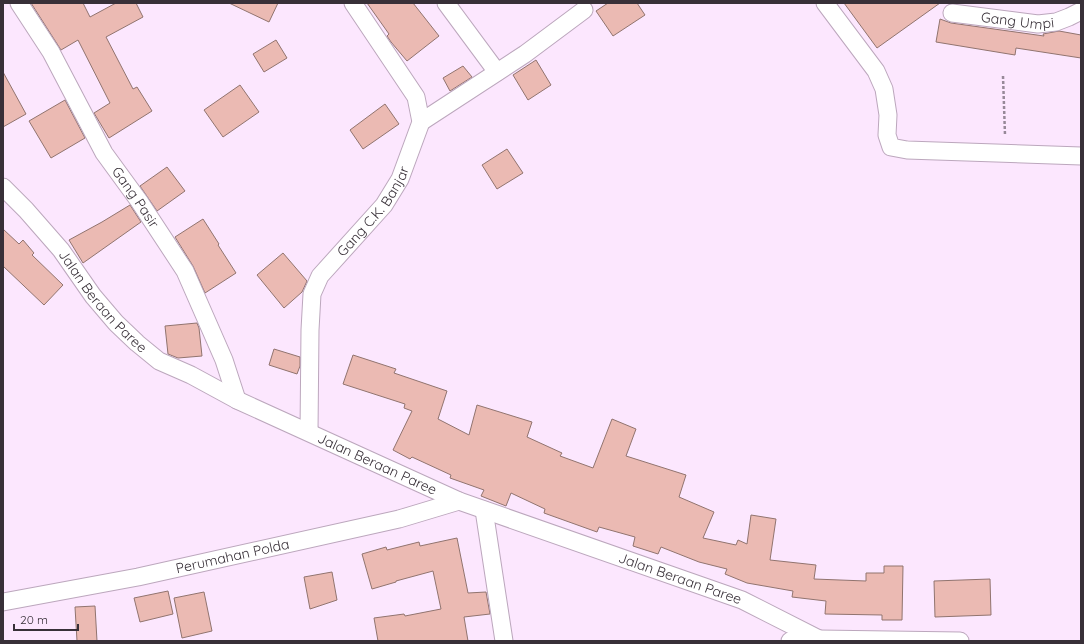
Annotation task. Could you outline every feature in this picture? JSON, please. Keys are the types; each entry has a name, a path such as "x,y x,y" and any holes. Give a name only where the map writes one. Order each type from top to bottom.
{"street":[{"name":"Gang Pasir","path":"19,3 51,52 104,153 139,201 185,271 224,360 237,400"},
{"path":"353,3 416,97 421,122 525,54 584,10"},
{"path":"446,3 497,72"},
{"path":"825,3 876,72 884,89 888,115 887,135 891,147 906,150 1081,156"},
{"name":"Gang Umpi","path":"952,13 1038,24 1056,22 1081,10"},
{"name":"Gang C.K. Banjar","path":"309,432 310,330 312,294 320,276 384,205 400,179 421,122"},
{"name":"Jalan Beraan Paree","path":"3,187 36,221 60,250 93,296 137,343 159,361 191,375 237,400 460,501 742,600 819,639"},
{"name":"Perumahan Polda","path":"3,602 169,570 399,519 460,501"},
{"path":"484,510 504,641"},
{"path":"790,641 819,639 960,641"}],"path":[{"path":"1003,76 1006,153"}],"building":[{"path":"31,3 83,3 90,17 116,3 136,3 143,17 106,37 133,89 137,87 152,111 109,138 94,113 110,103 78,40 61,50"},
{"path":"229,3 278,3 269,22"},
{"path":"367,3 413,3 439,36 407,61 391,42 387,36 389,34"},
{"path":"608,3 637,3 645,15 613,36 596,11"},
{"path":"844,3 940,3 877,48"},
{"path":"940,19 951,23 1044,36 1043,34 1059,31 1081,35 1081,58 1016,48 1015,55 936,42"},
{"path":"276,40 287,58 264,72 253,54"},
{"path":"536,60 551,85 528,100 513,75"},
{"path":"463,66 472,77 450,91 443,78"},
{"path":"3,72 26,114 3,127"},
{"path":"240,85 259,112 223,137 204,110"},
{"path":"65,100 85,138 51,158 29,121"},
{"path":"385,104 399,124 363,149 350,130"},
{"path":"507,149 523,173 497,189 482,165"},
{"path":"167,167 185,191 157,211 140,186"},
{"path":"130,205 141,222 83,263 69,240"},
{"path":"203,219 236,273 205,293 193,266 175,237"},
{"path":"3,229 19,244 23,240 34,253 32,255 63,285 44,305 3,266"},
{"path":"283,253 307,281 302,292 284,308 257,275"},
{"path":"197,323 199,328 202,356 178,358 168,354 165,326"},
{"path":"274,349 300,357 300,366 297,374 269,365"},
{"path":"353,355 396,369 394,373 447,391 438,419 469,435 477,405 532,422 527,437 562,453 560,456 593,468 612,419 636,429 626,456 686,475 679,497 714,512 703,538 736,545 738,540 747,544 751,515 776,519 770,560 816,565 814,579 866,581 866,573 884,573 884,566 903,566 902,620 882,620 882,615 825,614 826,601 792,597 793,591 747,583 725,574 727,569 699,562 661,547 658,554 633,546 635,537 599,527 597,532 544,513 545,509 511,493 506,506 481,496 484,490 450,478 451,475 412,457 410,459 393,450 412,411 404,408 405,404 343,384"},
{"path":"457,538 468,593 486,592 490,614 464,617 468,641 378,641 374,618 404,614 405,616 441,609 433,571 372,589 362,554 386,547 387,550 419,542 420,546"},
{"path":"332,572 337,600 310,609 304,577"},
{"path":"990,579 991,615 935,617 934,581"},
{"path":"168,591 173,614 140,622 134,598"},
{"path":"204,592 212,631 182,638 174,598"},
{"path":"95,606 97,641 77,641 75,607"}]}
